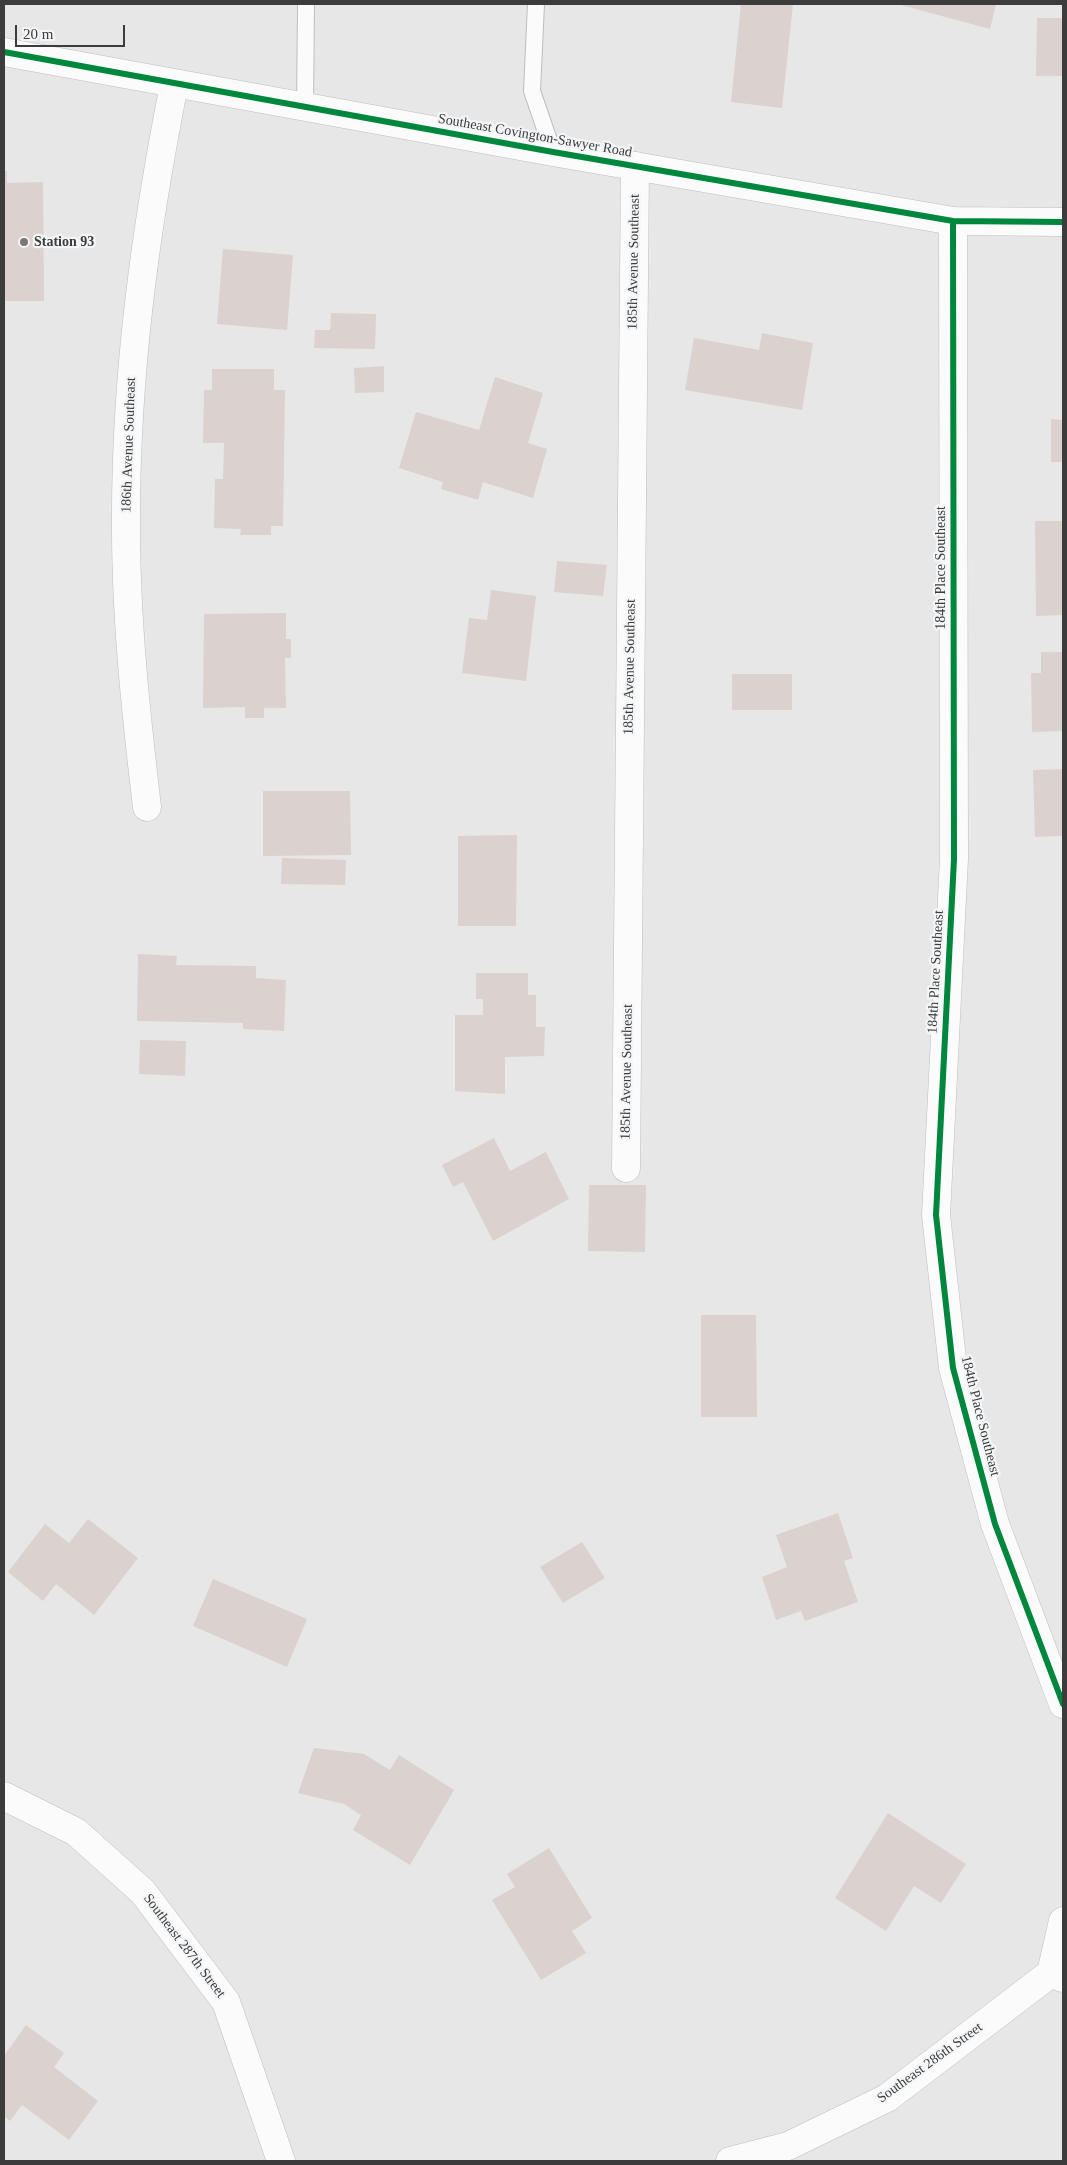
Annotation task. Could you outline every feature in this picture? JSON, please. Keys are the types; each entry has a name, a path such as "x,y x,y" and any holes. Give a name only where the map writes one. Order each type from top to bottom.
{"street":[{"name":"Southeast Covington-Sawyer Road","path":"4,52 174,85 953,221 1063,222"},
{"name":"186th Avenue Southeast","path":"147,807 136,714 129,621 126,527 128,434 134,340 144,255 157,169 174,85"},
{"name":"185th Avenue Southeast","path":"626,1168 635,166"},
{"name":"184th Place Southeast","path":"953,221 954,858 936,1215 953,1368 995,1524 1063,1704"},
{"name":"Southeast 287th Street","path":"4,1796 76,1832 143,1892 226,2002 281,2161"},
{"path":"1057,1975 1063,1921"},
{"name":"Southeast 286th Street","path":"730,2161 788,2146 887,2098 1057,1975"}],"lane":[{"path":"305,108 306,4"},
{"path":"536,4 532,91 553,152"}],"building":[{"path":"741,4 793,4 782,108 731,102"},
{"path":"901,4 996,4 990,29"},
{"path":"1037,18 1063,18 1063,76 1036,76"},
{"name":"Station 93","path":"4,171 7,171 7,183 43,182 44,301 4,301"},
{"path":"223,249 293,255 287,330 217,324"},
{"path":"331,313 376,314 375,349 314,348 315,330 330,330"},
{"path":"762,333 813,343 802,410 685,390 694,338 759,350"},
{"path":"384,366 384,392 355,393 354,368"},
{"path":"212,369 274,369 274,390 285,390 283,526 271,526 271,535 240,535 241,529 214,528 215,479 223,479 224,443 203,443 204,390 212,390"},
{"path":"495,377 543,393 528,443 547,449 533,498 483,482 478,500 441,489 443,482 399,468 416,412 479,430"},
{"path":"1051,419 1063,420 1063,462 1051,462"},
{"path":"1035,521 1063,521 1063,615 1036,616"},
{"path":"557,561 607,565 603,596 554,592"},
{"path":"491,590 536,596 526,681 462,673 469,618 487,620"},
{"path":"286,613 286,639 291,639 291,658 285,658 286,708 264,708 264,718 245,718 245,707 203,708 204,614"},
{"path":"1041,652 1063,652 1063,731 1032,732 1031,673 1041,673"},
{"path":"732,674 792,674 792,710 732,710"},
{"path":"1063,769 1063,836 1035,837 1033,770"},
{"path":"263,791 350,791 351,855 263,856"},
{"path":"517,835 516,926 458,926 458,836"},
{"path":"282,858 346,860 345,885 281,884"},
{"path":"138,954 177,956 176,965 256,966 256,978 286,980 284,1031 243,1029 243,1023 137,1021"},
{"path":"476,973 528,973 528,995 536,995 536,1027 545,1027 544,1056 505,1057 505,1094 455,1091 455,1015 483,1015 483,999 476,999"},
{"path":"140,1040 186,1041 185,1076 139,1074"},
{"path":"494,1138 510,1171 546,1152 569,1199 493,1241 463,1182 453,1187 442,1165"},
{"path":"589,1185 646,1185 645,1252 588,1251"},
{"path":"701,1315 756,1315 757,1417 701,1417"},
{"path":"838,1513 853,1558 844,1561 858,1602 805,1621 801,1611 776,1620 762,1577 787,1567 776,1535"},
{"path":"88,1519 138,1558 94,1615 56,1584 43,1601 8,1572 45,1524 69,1543"},
{"path":"582,1542 605,1578 563,1603 540,1567"},
{"path":"213,1579 307,1619 287,1667 193,1626"},
{"path":"314,1748 364,1754 390,1770 399,1755 454,1790 410,1865 353,1830 361,1815 344,1804 298,1793"},
{"path":"888,1813 966,1864 941,1903 914,1886 886,1931 835,1898"},
{"path":"549,1848 592,1918 572,1931 586,1953 541,1980 492,1900 515,1887 507,1874"},
{"path":"26,2025 64,2053 54,2067 98,2101 69,2140 22,2105 10,2121 4,2116 4,2056"}],"cycle path":[{"path":"4,52 553,152 953,221 1063,222"},
{"path":"953,221 954,859 936,1215 953,1368 995,1524 1063,1704"}],"place":[{"name":"Station 93","path":"24,242"}]}
